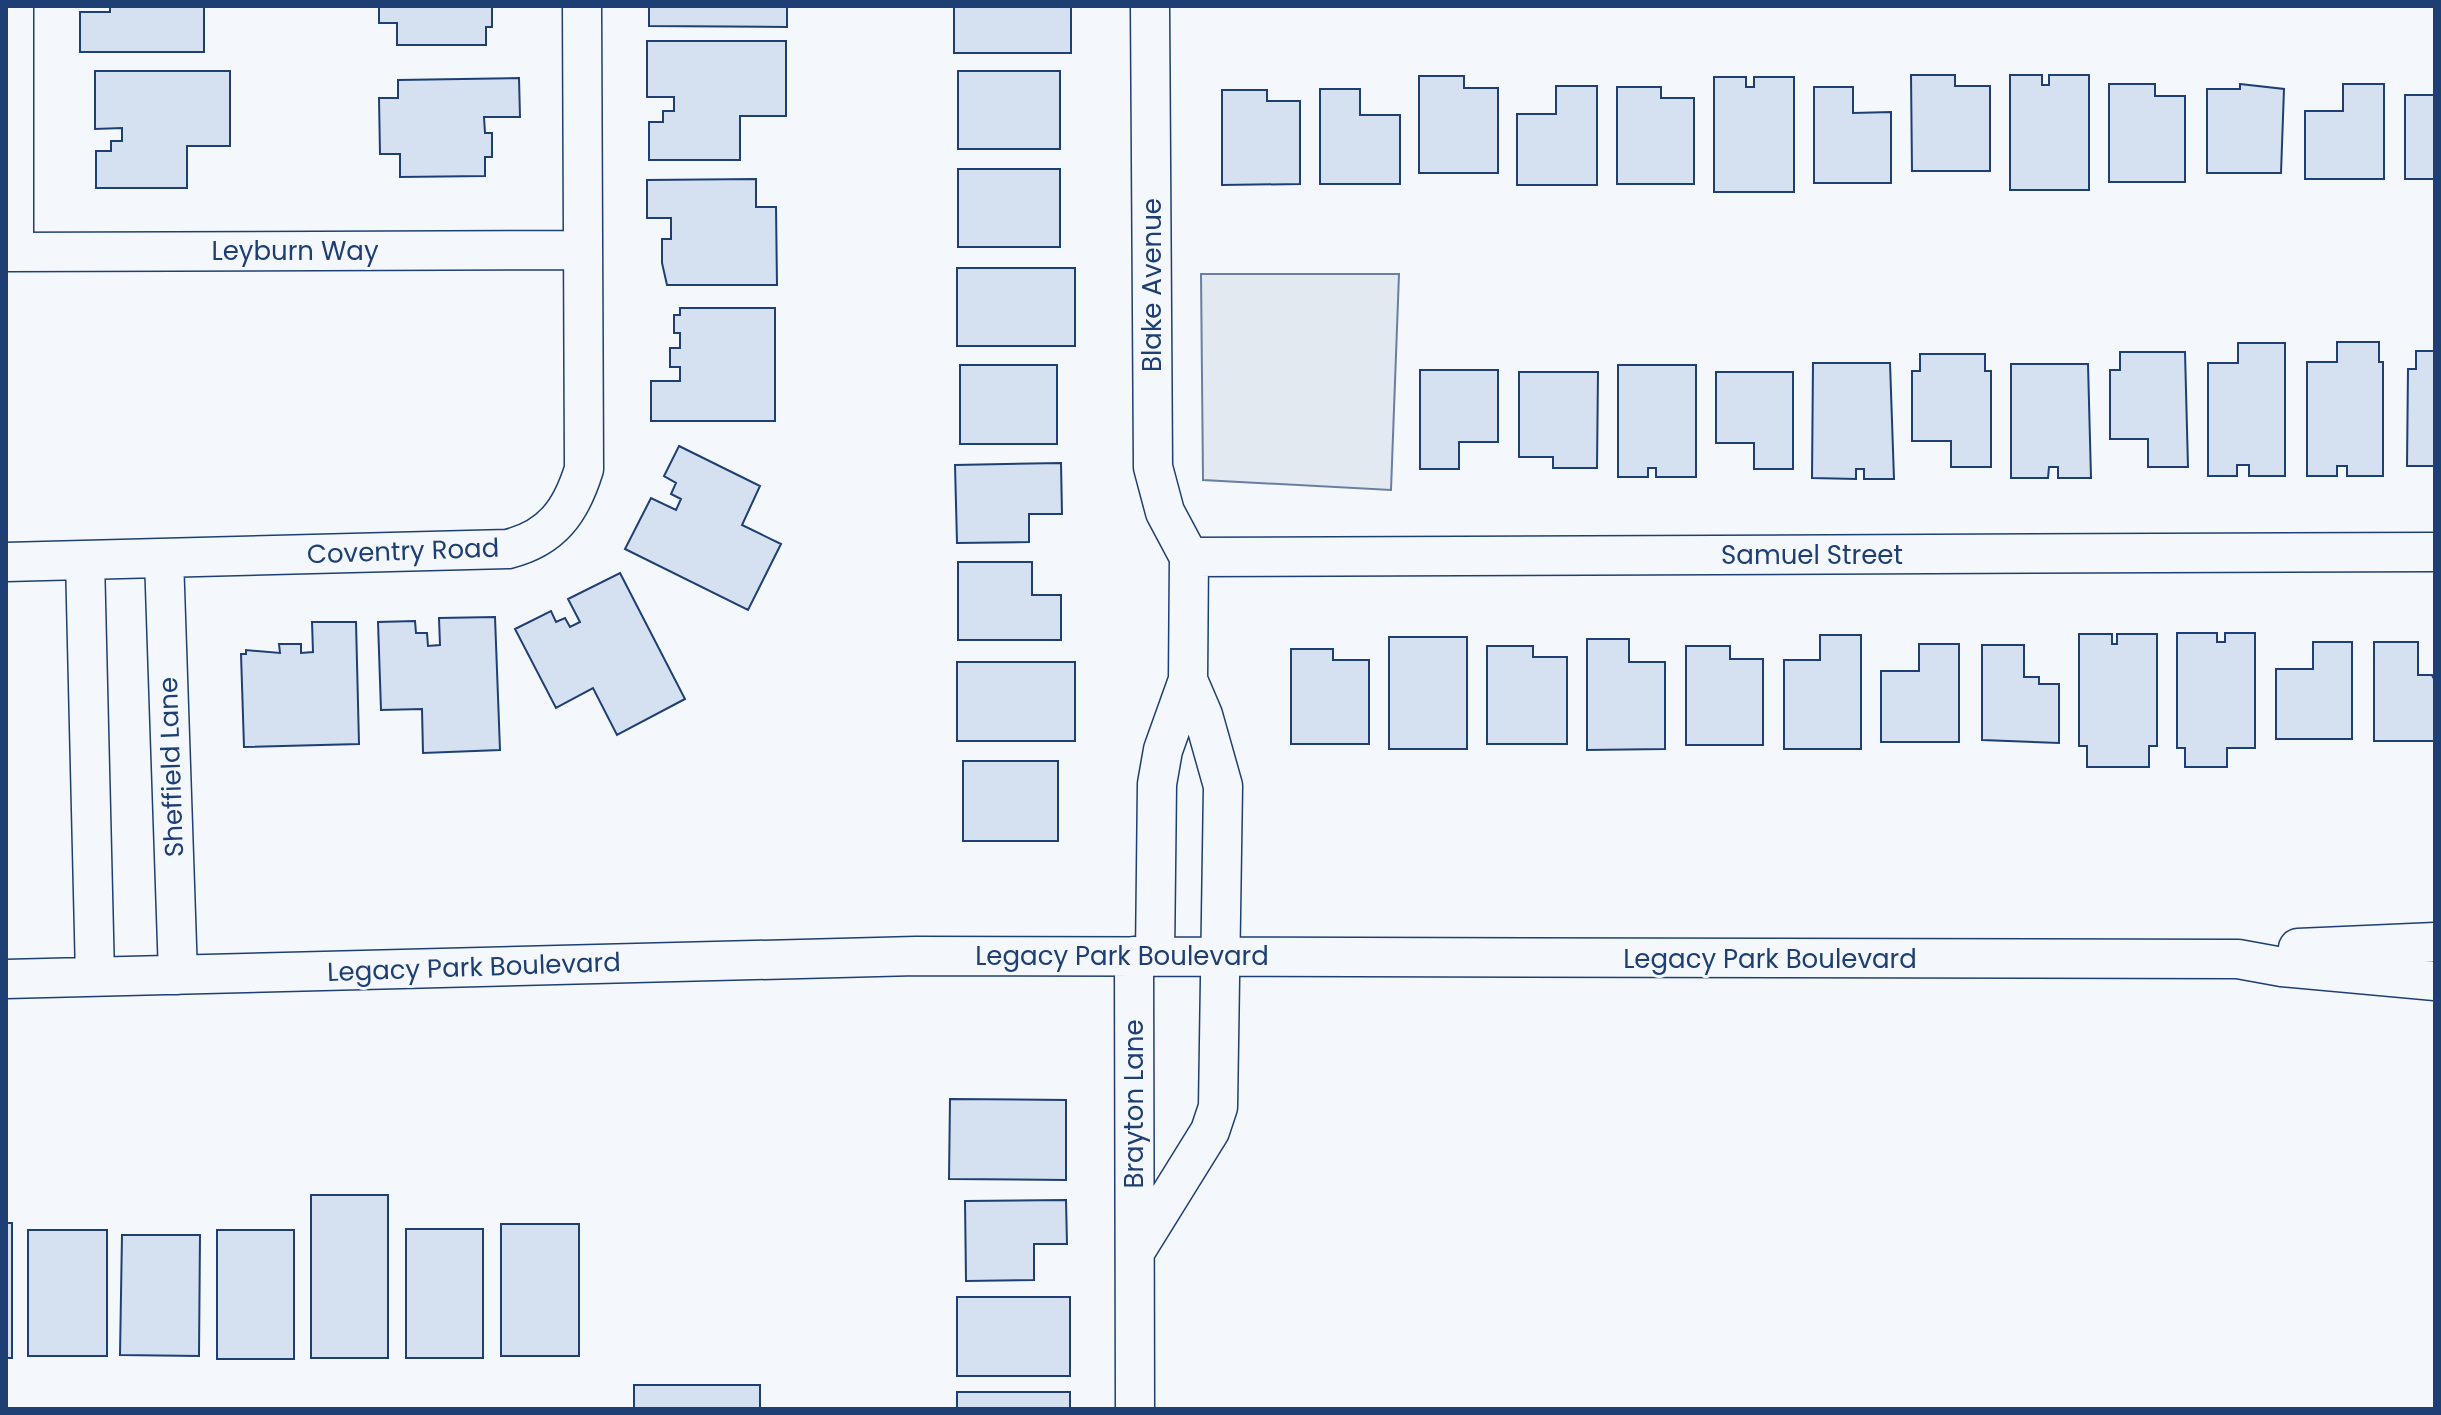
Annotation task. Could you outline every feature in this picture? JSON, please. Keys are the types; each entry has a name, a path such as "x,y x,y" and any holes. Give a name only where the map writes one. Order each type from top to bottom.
{"street":[{"path":"10,252 14,6"},
{"name":"Coventry Road","path":"6,562 508,549 545,535 569,508 584,469 582,6"},
{"name":"Blake Avenue","path":"1150,6 1153,467 1165,512 1189,557"},
{"name":"Leyburn Way","path":"10,252 583,250"},
{"name":"Samuel Street","path":"1189,557 2435,552"},
{"path":"1188,680 1189,557"},
{"name":"Sheffield Lane","path":"164,558 178,975"},
{"path":"85,560 95,976"},
{"name":"Brayton Lane","path":"1135,1409 1135,1252 1145,956 1157,784 1163,750 1188,680"},
{"name":"Brayton Lane","path":"1135,1252 1210,1131 1218,1107 1223,786 1207,727 1188,680"},
{"name":"Legacy Park Boulevard","path":"2238,959 2283,949 2435,942"},
{"name":"Legacy Park Boulevard","path":"6,979 827,957 1145,956 2238,959 2282,967 2435,981"}],"shaded area":[{"path":"1201,274 1399,274 1391,490 1203,480"}],"building":[{"path":"110,6 204,6 204,52 80,52 80,12 110,12"},
{"path":"379,6 492,6 492,27 486,27 486,45 397,45 397,23 379,23"},
{"path":"649,6 787,6 787,27 649,26"},
{"path":"954,6 1071,6 1071,53 954,53"},
{"path":"647,41 786,41 786,116 740,116 740,160 649,160 649,122 663,122 663,111 674,111 674,97 647,97"},
{"path":"95,71 230,71 230,146 187,146 187,188 96,188 96,151 111,151 111,141 122,141 122,128 95,129"},
{"path":"958,71 1060,71 1060,149 958,149"},
{"path":"1911,75 1955,75 1955,86 1990,86 1990,171 1912,171"},
{"path":"2010,75 2042,75 2042,85 2049,85 2049,75 2089,75 2089,190 2010,190"},
{"path":"1419,76 1464,76 1464,88 1498,88 1498,173 1419,173"},
{"path":"1714,77 1746,77 1746,87 1754,87 1754,77 1794,77 1794,192 1714,192"},
{"path":"519,78 520,117 484,117 485,133 492,133 492,157 485,157 485,176 400,177 400,154 380,154 379,98 398,98 398,80"},
{"path":"2109,84 2155,84 2155,96 2185,96 2185,182 2109,182"},
{"path":"2240,84 2284,89 2281,173 2207,173 2207,89 2240,89"},
{"path":"2343,84 2384,84 2384,179 2305,179 2305,111 2343,111"},
{"path":"1556,86 1597,86 1597,185 1517,185 1517,114 1556,114"},
{"path":"1617,87 1661,87 1661,98 1694,98 1694,184 1617,184"},
{"path":"1814,87 1853,87 1853,113 1891,112 1891,183 1814,183"},
{"path":"1320,89 1360,89 1360,115 1400,115 1400,184 1320,184"},
{"path":"1222,90 1267,90 1267,101 1300,101 1300,184 1222,185"},
{"path":"2405,95 2435,95 2435,179 2405,179"},
{"path":"958,169 1060,169 1060,247 958,247"},
{"path":"756,179 756,207 776,207 777,285 667,285 662,263 662,239 671,239 671,218 647,218 647,180"},
{"path":"957,268 1075,268 1075,346 957,346"},
{"path":"680,308 775,308 775,421 651,421 651,381 680,381 680,367 670,367 670,348 680,348 680,333 674,333 674,315 680,315"},
{"path":"2337,342 2379,342 2379,362 2383,362 2383,476 2347,476 2347,466 2337,466 2337,476 2307,476 2307,362 2337,362"},
{"path":"2238,343 2285,343 2285,476 2249,476 2249,465 2237,465 2237,476 2208,476 2208,363 2238,363"},
{"path":"2416,351 2435,351 2435,466 2407,466 2408,369 2416,369"},
{"path":"2120,352 2185,352 2188,467 2148,467 2148,439 2110,439 2110,370 2120,370"},
{"path":"1920,354 1985,354 1985,371 1991,371 1991,467 1951,467 1951,441 1912,441 1912,371 1920,371"},
{"path":"1813,363 1890,363 1894,479 1864,479 1864,469 1856,469 1856,479 1812,478"},
{"path":"2011,364 2088,364 2091,478 2058,478 2058,467 2049,467 2048,478 2011,478"},
{"path":"960,365 1057,365 1057,444 960,444"},
{"path":"1618,365 1696,365 1696,477 1656,477 1656,468 1648,468 1648,477 1618,477"},
{"path":"1420,370 1498,370 1498,442 1459,442 1459,469 1420,469"},
{"path":"1519,372 1598,372 1597,468 1553,468 1553,457 1519,457"},
{"path":"1716,372 1793,372 1793,469 1754,469 1754,443 1716,443"},
{"path":"679,446 760,486 742,525 781,544 748,610 625,549 651,498 676,510 681,499 671,494 676,483 664,476"},
{"path":"1061,463 1062,514 1029,514 1029,542 957,543 955,465"},
{"path":"958,562 1032,562 1032,595 1061,595 1061,640 958,640"},
{"path":"620,573 685,699 617,735 593,688 556,708 515,629 551,611 556,622 565,618 570,627 580,622 568,599"},
{"path":"495,617 500,750 423,753 422,709 381,710 378,622 415,621 416,633 427,633 428,646 440,645 439,618"},
{"path":"312,622 356,622 359,744 244,747 241,654 246,654 246,650 280,653 279,644 301,644 301,653 313,652"},
{"path":"2177,633 2217,633 2217,642 2225,642 2225,633 2255,633 2255,748 2227,748 2227,767 2185,767 2185,748 2177,748"},
{"path":"2079,634 2112,634 2112,644 2117,644 2117,634 2157,634 2157,746 2149,746 2149,767 2087,767 2087,746 2079,746"},
{"path":"1820,635 1861,635 1861,749 1784,749 1784,660 1820,660"},
{"path":"1389,637 1467,637 1467,749 1389,749"},
{"path":"1587,639 1629,639 1629,662 1665,662 1665,749 1587,750"},
{"path":"2313,642 2352,642 2352,739 2276,739 2276,669 2313,669"},
{"path":"2374,642 2418,642 2418,675 2432,675 2435,681 2435,741 2374,741"},
{"path":"1919,644 1959,644 1959,742 1881,742 1881,671 1919,671"},
{"path":"1982,645 2024,645 2024,677 2039,677 2039,684 2059,684 2059,743 1982,740"},
{"path":"1487,646 1533,646 1533,657 1567,657 1567,744 1487,744"},
{"path":"1686,646 1730,646 1730,659 1763,659 1763,745 1686,745"},
{"path":"1291,649 1333,649 1333,660 1369,660 1369,744 1291,744"},
{"path":"957,662 1075,662 1075,741 957,741"},
{"path":"963,761 1058,761 1058,841 963,841"},
{"path":"950,1099 1066,1100 1066,1180 949,1179"},
{"path":"311,1195 388,1195 388,1358 311,1358"},
{"path":"1066,1200 1067,1244 1034,1244 1034,1280 966,1281 965,1201"},
{"path":"6,1223 12,1223 12,1358 6,1358"},
{"path":"501,1224 579,1224 579,1356 501,1356"},
{"path":"406,1229 483,1229 483,1358 406,1358"},
{"path":"28,1230 107,1230 107,1356 28,1356"},
{"path":"217,1230 294,1230 294,1359 217,1359"},
{"path":"122,1235 200,1235 199,1356 120,1355"},
{"path":"957,1297 1070,1297 1070,1376 957,1376"},
{"path":"634,1385 760,1385 760,1409 634,1409"},
{"path":"957,1392 1070,1392 1070,1409 957,1409"}]}
